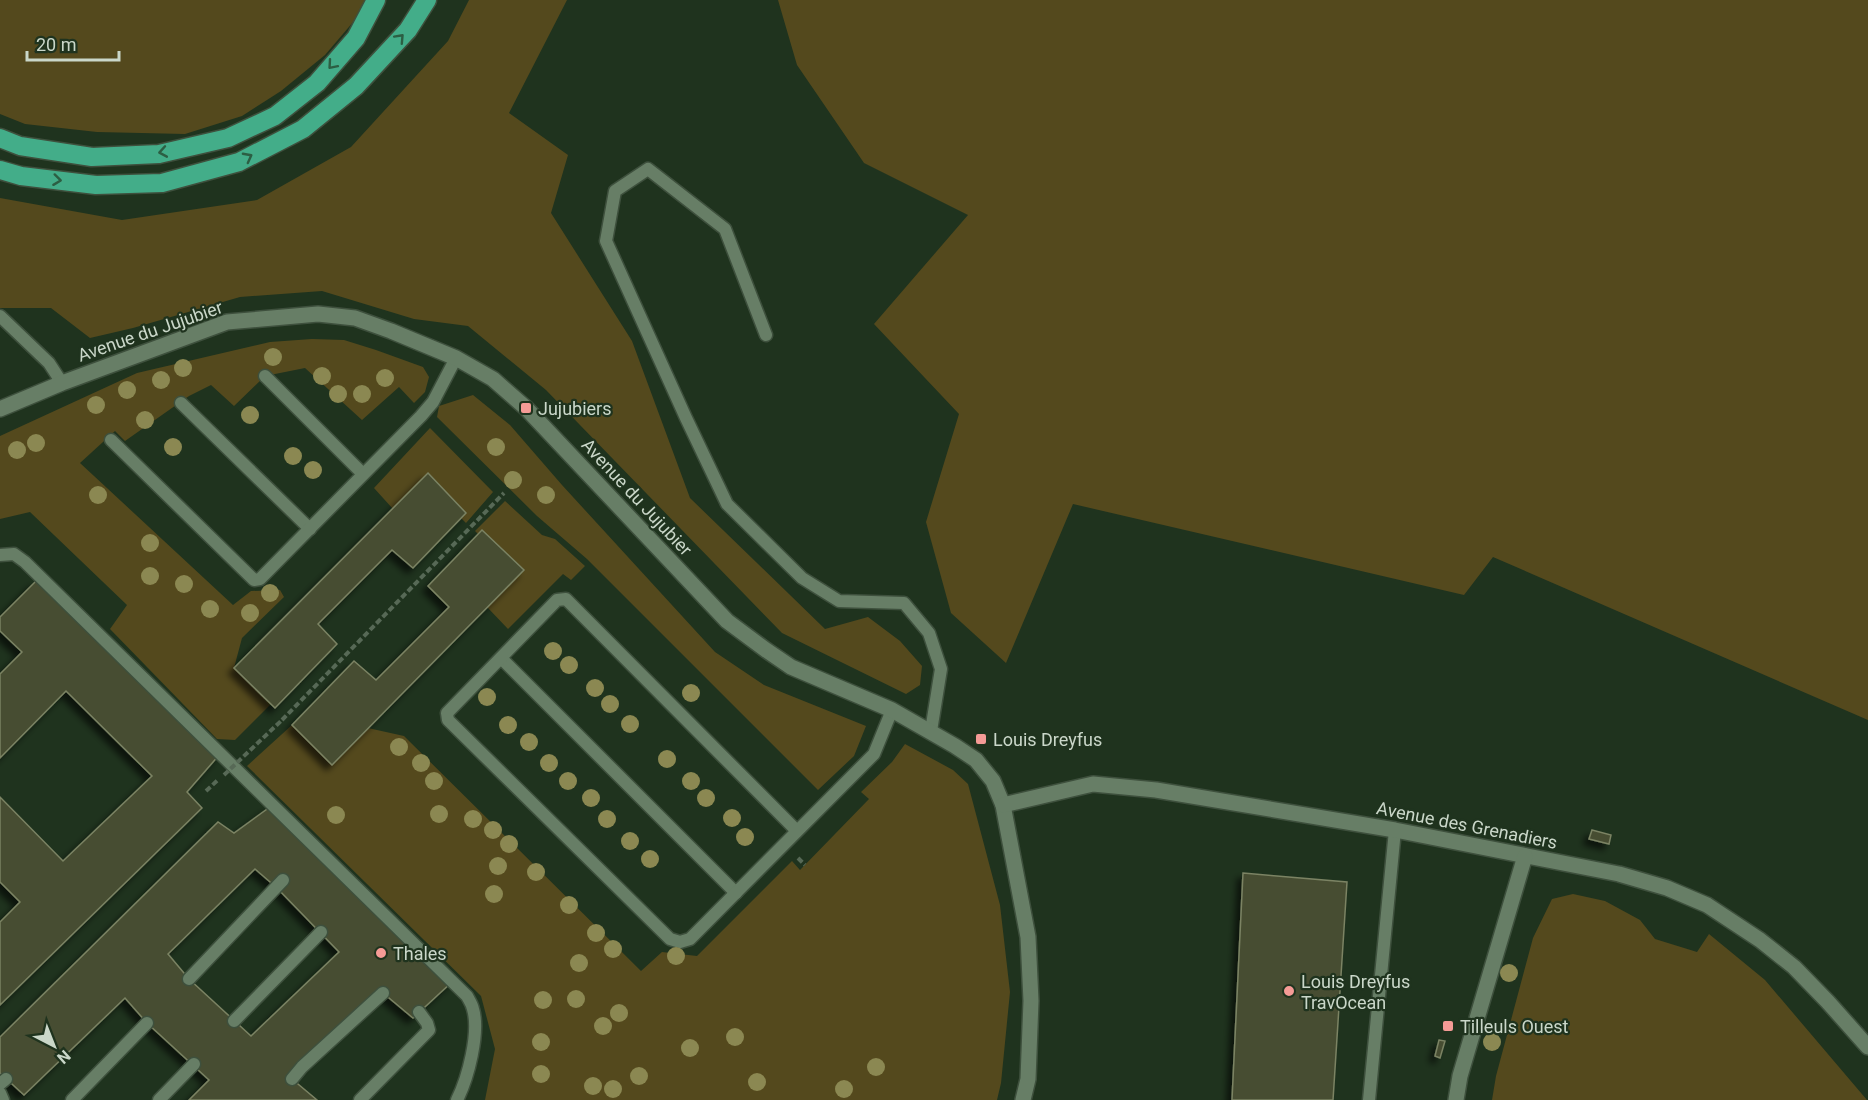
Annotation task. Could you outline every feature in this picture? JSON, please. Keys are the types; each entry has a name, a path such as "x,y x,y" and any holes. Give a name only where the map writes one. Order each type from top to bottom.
{"highway":[{"path":"0,138 20,146 92,157 159,154 228,138 274,116 317,83 356,38 376,0"},
{"path":"0,170 21,176 96,185 162,183 239,162 303,129 356,86 408,30 427,0"}],"street":[{"name":"Avenue du Jujubier","path":"0,409 62,383 227,322 318,314 355,318 392,331 456,358 493,379 526,408 727,621 791,667 892,710 931,731 976,760 993,781 1003,805 1028,937 1032,1001 1028,1079 1023,1100"},
{"name":"Avenue des Grenadiers","path":"1003,805 1094,784 1156,790 1395,830 1619,874 1666,888 1707,905 1760,940 1794,968 1868,1047"},
{"path":"1456,1100 1460,1076 1525,856"}],"lane":[{"path":"766,335 725,229 648,169 615,191 606,241 727,504 802,578 839,601 904,603 929,633 940,669 931,731"},
{"path":"0,316 49,363 62,383"},
{"path":"111,440 254,580 260,579 421,416 433,402 456,358"},
{"path":"265,375 363,474"},
{"path":"181,402 310,528"},
{"path":"0,555 14,554 25,562 467,996 473,1010 474,1037 462,1089 457,1100"},
{"path":"797,831 566,599 557,600 447,713 448,720 670,939 680,942 690,939 874,754 892,710"},
{"path":"501,658 736,893"},
{"path":"1369,1100 1395,830"},
{"path":"189,979 283,880"},
{"path":"234,1021 321,932"},
{"path":"292,1079 302,1067 383,993"},
{"path":"360,1100 429,1030 428,1023 419,1012"},
{"path":"72,1100 147,1023"},
{"path":"159,1100 194,1064"},
{"path":"0,1093 3,1100"}],"path":[{"path":"206,791 282,720 504,493"}],"shaded area":[{"path":"0,0 365,0 354,21 325,55 281,91 242,116 185,134 97,132 25,124 0,114"},
{"path":"469,0 567,0 509,113 568,155 551,213 632,341 690,498 825,629 868,617 900,641 922,666 920,685 906,694 782,633 546,390 468,326 414,319 322,291 240,297 90,338 51,308 0,308 0,198 122,220 257,200 351,147 448,41"},
{"path":"778,0 1868,0 1868,720 1493,557 1464,595 1073,504 1006,663 951,613 926,522 959,414 874,324 968,215 864,163 797,65"},
{"path":"312,339 344,340 423,367 429,377 425,392 414,403 399,387 362,420 305,368 265,376 234,406 211,385 189,396 125,441 115,431 80,463 233,605 251,591 280,590 284,597 242,638 234,668 271,704 235,740 217,739 110,629 127,605 30,512 0,519 0,436 137,373 270,342"},
{"path":"473,395 510,425 715,652 764,685 866,726 854,756 818,790 587,559 537,516 437,417 439,406"},
{"path":"430,428 493,492 466,523 461,518 466,513 428,474 393,509 374,488"},
{"path":"505,501 542,535 555,539 585,566 571,580 563,574 508,629 487,607 523,570 482,530 478,534 475,531"},
{"path":"292,725 332,764 368,728 404,736 641,971 662,952 697,956 792,861 800,870 869,799 861,792 892,762 905,744 953,770 968,784 1000,905 1010,992 1001,1083 997,1100 485,1100 495,1049 481,996 247,766"},
{"path":"1573,894 1605,901 1640,920 1655,939 1697,952 1709,934 1765,980 1867,1100 1492,1100 1496,1076 1533,938 1552,899"}],"building":[{"path":"428,473 466,513 413,568 392,550 318,624 337,644 275,708 234,668"},
{"path":"482,530 524,570 332,765 292,725 354,661 376,680 449,607 428,586"},
{"path":"36,581 220,754 187,792 202,808 0,1005 0,922 20,902 0,882 0,797 63,861 152,776 66,691 0,758 0,674 22,652 0,631 0,617"},
{"name":"Thales","path":"270,807 453,981 413,1018 383,993 292,1079 317,1100 189,1100 209,1080 147,1023 125,998 24,1095 0,1073 0,1037 218,822 234,833","holes":["255,869 277,888 339,952 251,1036 189,979 168,954"]},
{"path":"1592,830 1611,835 1609,844 1589,839"},
{"name":"Louis Dreyfus TravOcean","path":"1243,873 1347,882 1333,1100 1232,1100"},
{"path":"1439,1040 1445,1041 1440,1058 1435,1056"}],"place":[{"name":"Jujubiers","path":"526,408"},
{"name":"Louis Dreyfus","path":"981,739"},
{"name":"Thales","path":"381,953"},
{"name":"Louis Dreyfus TravOcean","path":"1289,991"},
{"name":"Tilleuls Ouest","path":"1448,1026"}]}
